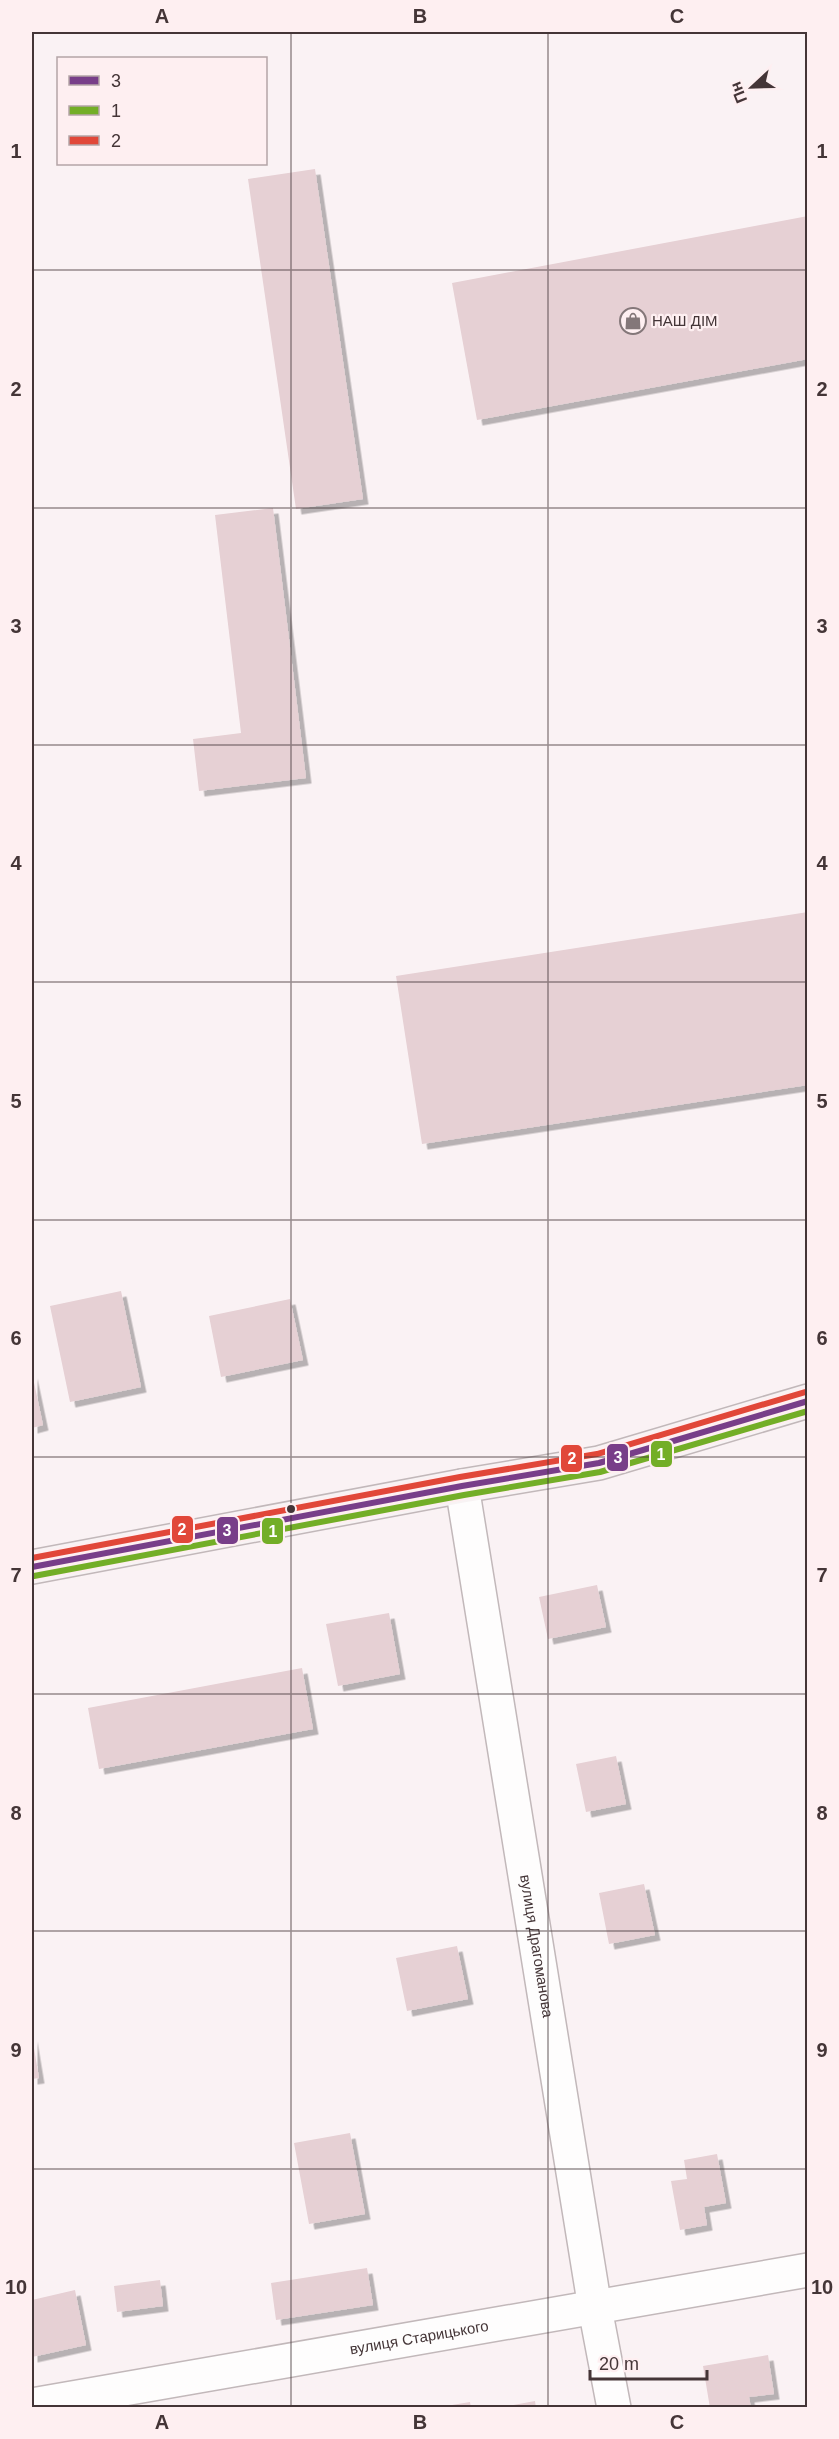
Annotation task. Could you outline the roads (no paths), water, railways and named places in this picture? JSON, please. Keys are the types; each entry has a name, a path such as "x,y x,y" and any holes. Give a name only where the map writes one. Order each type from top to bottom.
{"main road":[{"path":"32,1568 462,1486 599,1463 807,1401"}],"street":[{"name":"вулиця Драгоманова","path":"462,1486 595,2307 614,2408"},
{"name":"вулиця Старицького","path":"32,2405 807,2270"}],"place":[{"name":"НАШ ДІМ","path":"633,321"}]}
